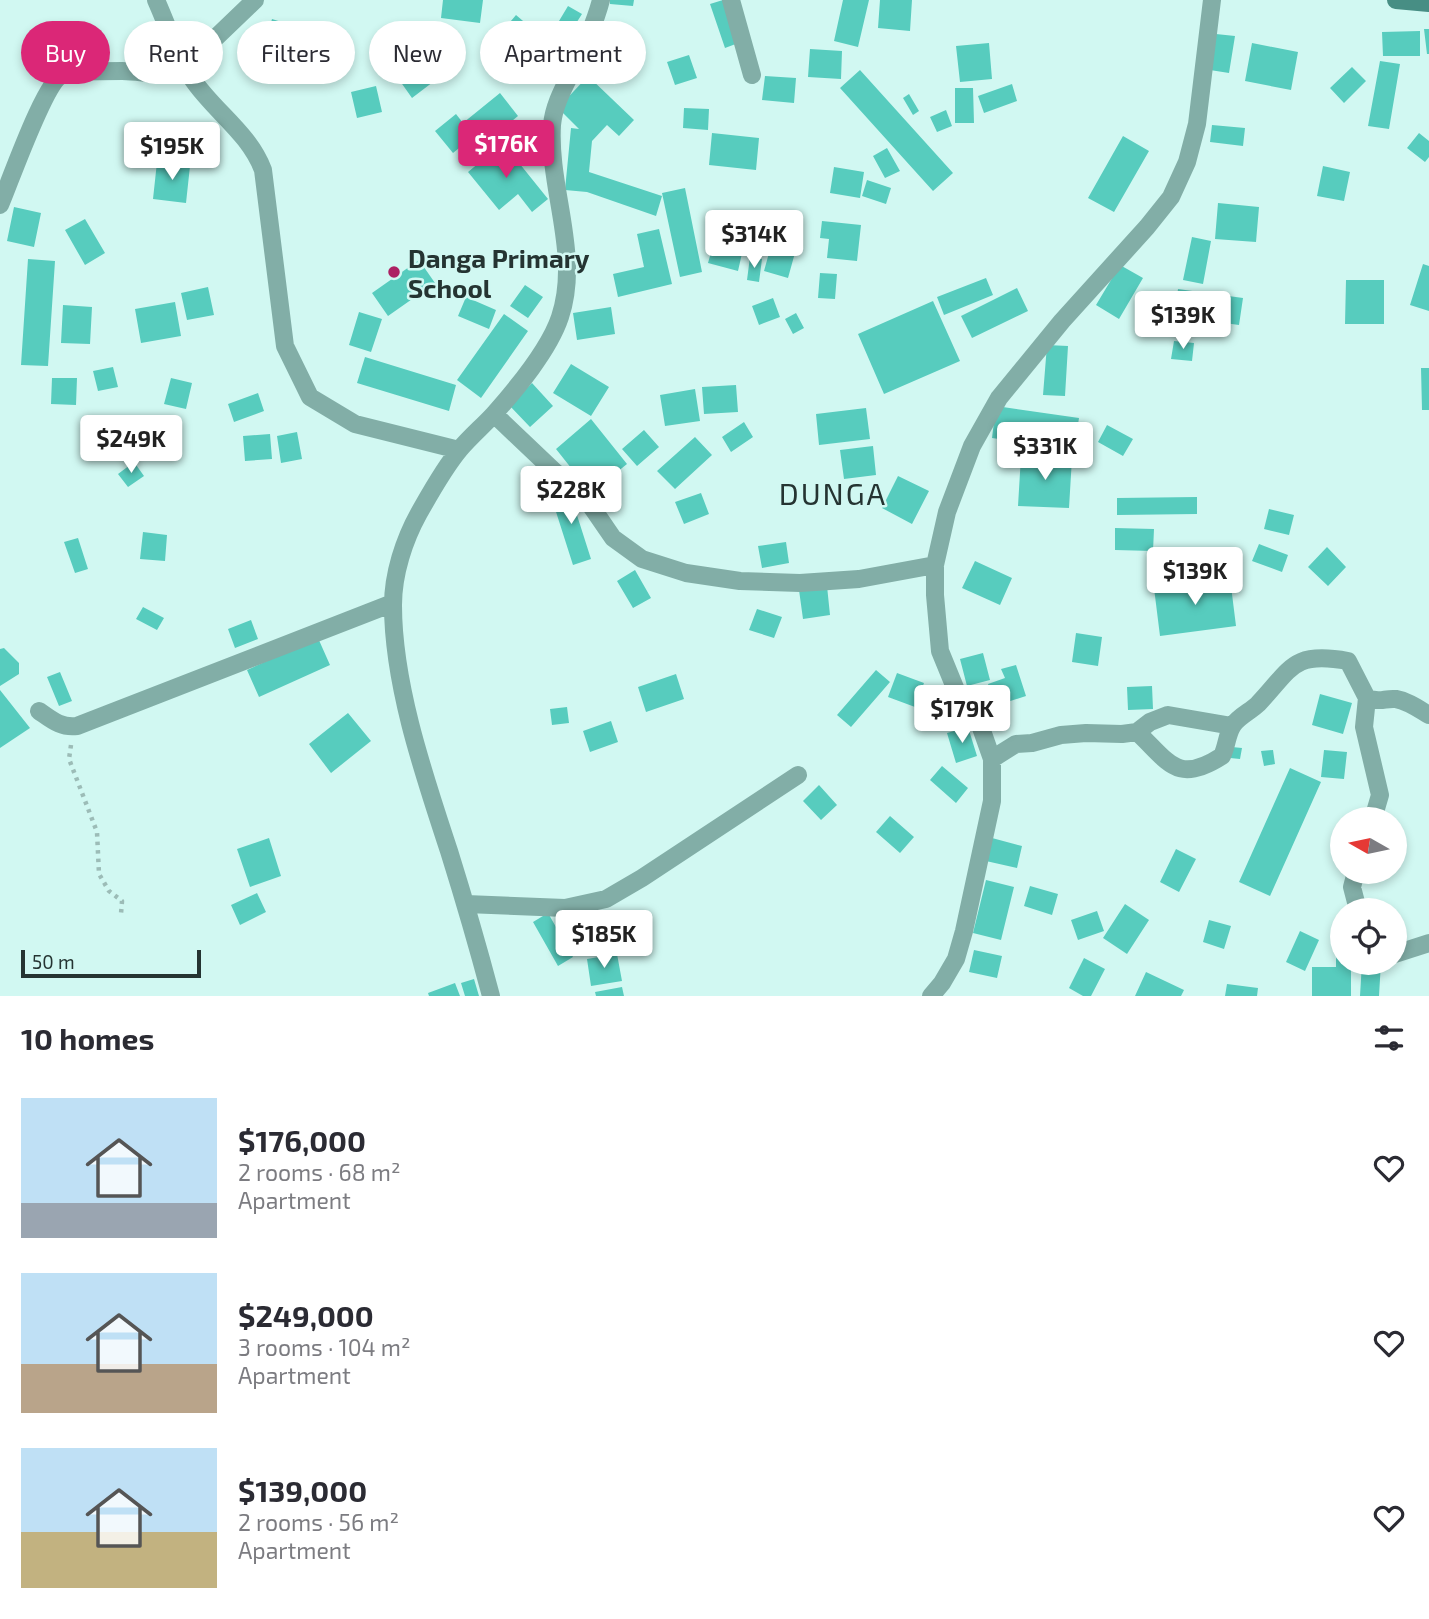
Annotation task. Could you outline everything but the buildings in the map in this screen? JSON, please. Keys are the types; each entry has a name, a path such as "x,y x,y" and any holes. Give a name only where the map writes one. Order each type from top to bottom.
{"main road":[{"path":"1396,0 1429,3"}],"street":[{"path":"156,0 166,21"},
{"path":"223,30 255,0"},
{"path":"491,996 466,904 423,771 396,645 393,603 403,548 418,514 459,450 494,414 553,335 561,315 566,288 566,256 556,188 552,122 557,102 586,42 601,0"},
{"path":"731,0 752,75"},
{"path":"931,996 942,984 956,959 992,802 992,759 980,724 958,695 940,650 935,565 947,512 972,446 999,398 1062,321 1171,197 1187,162 1197,124 1212,0"},
{"path":"0,205 34,118 54,80 63,73 124,71"},
{"path":"197,84 247,140 260,162 285,346 310,397 355,424 459,450"},
{"path":"494,414 555,472 580,490 612,538 642,559 686,573 740,581 800,583 859,579 935,565"},
{"path":"39,711 59,725 71,727 393,603"},
{"path":"1137,732 1170,765 1181,771 1201,767 1222,756 1232,726 1258,703 1288,670 1302,661 1317,657 1348,661 1367,698 1364,727 1380,795 1376,807"},
{"path":"1367,698 1381,702 1392,699 1406,701 1429,715"},
{"path":"992,759 1016,744 1032,743 1061,735 1137,732 1150,722 1168,715 1232,726"},
{"path":"466,904 565,908 606,899 798,775"},
{"path":"1407,950 1429,943"}],"path":[{"path":"71,727 69,759 97,832 99,874 109,891 122,901 121,914"}],"place":[{"name":"Danga Primary School","path":"394,272"}],"district":[{"name":"DUNGA","path":"833,493"}]}
